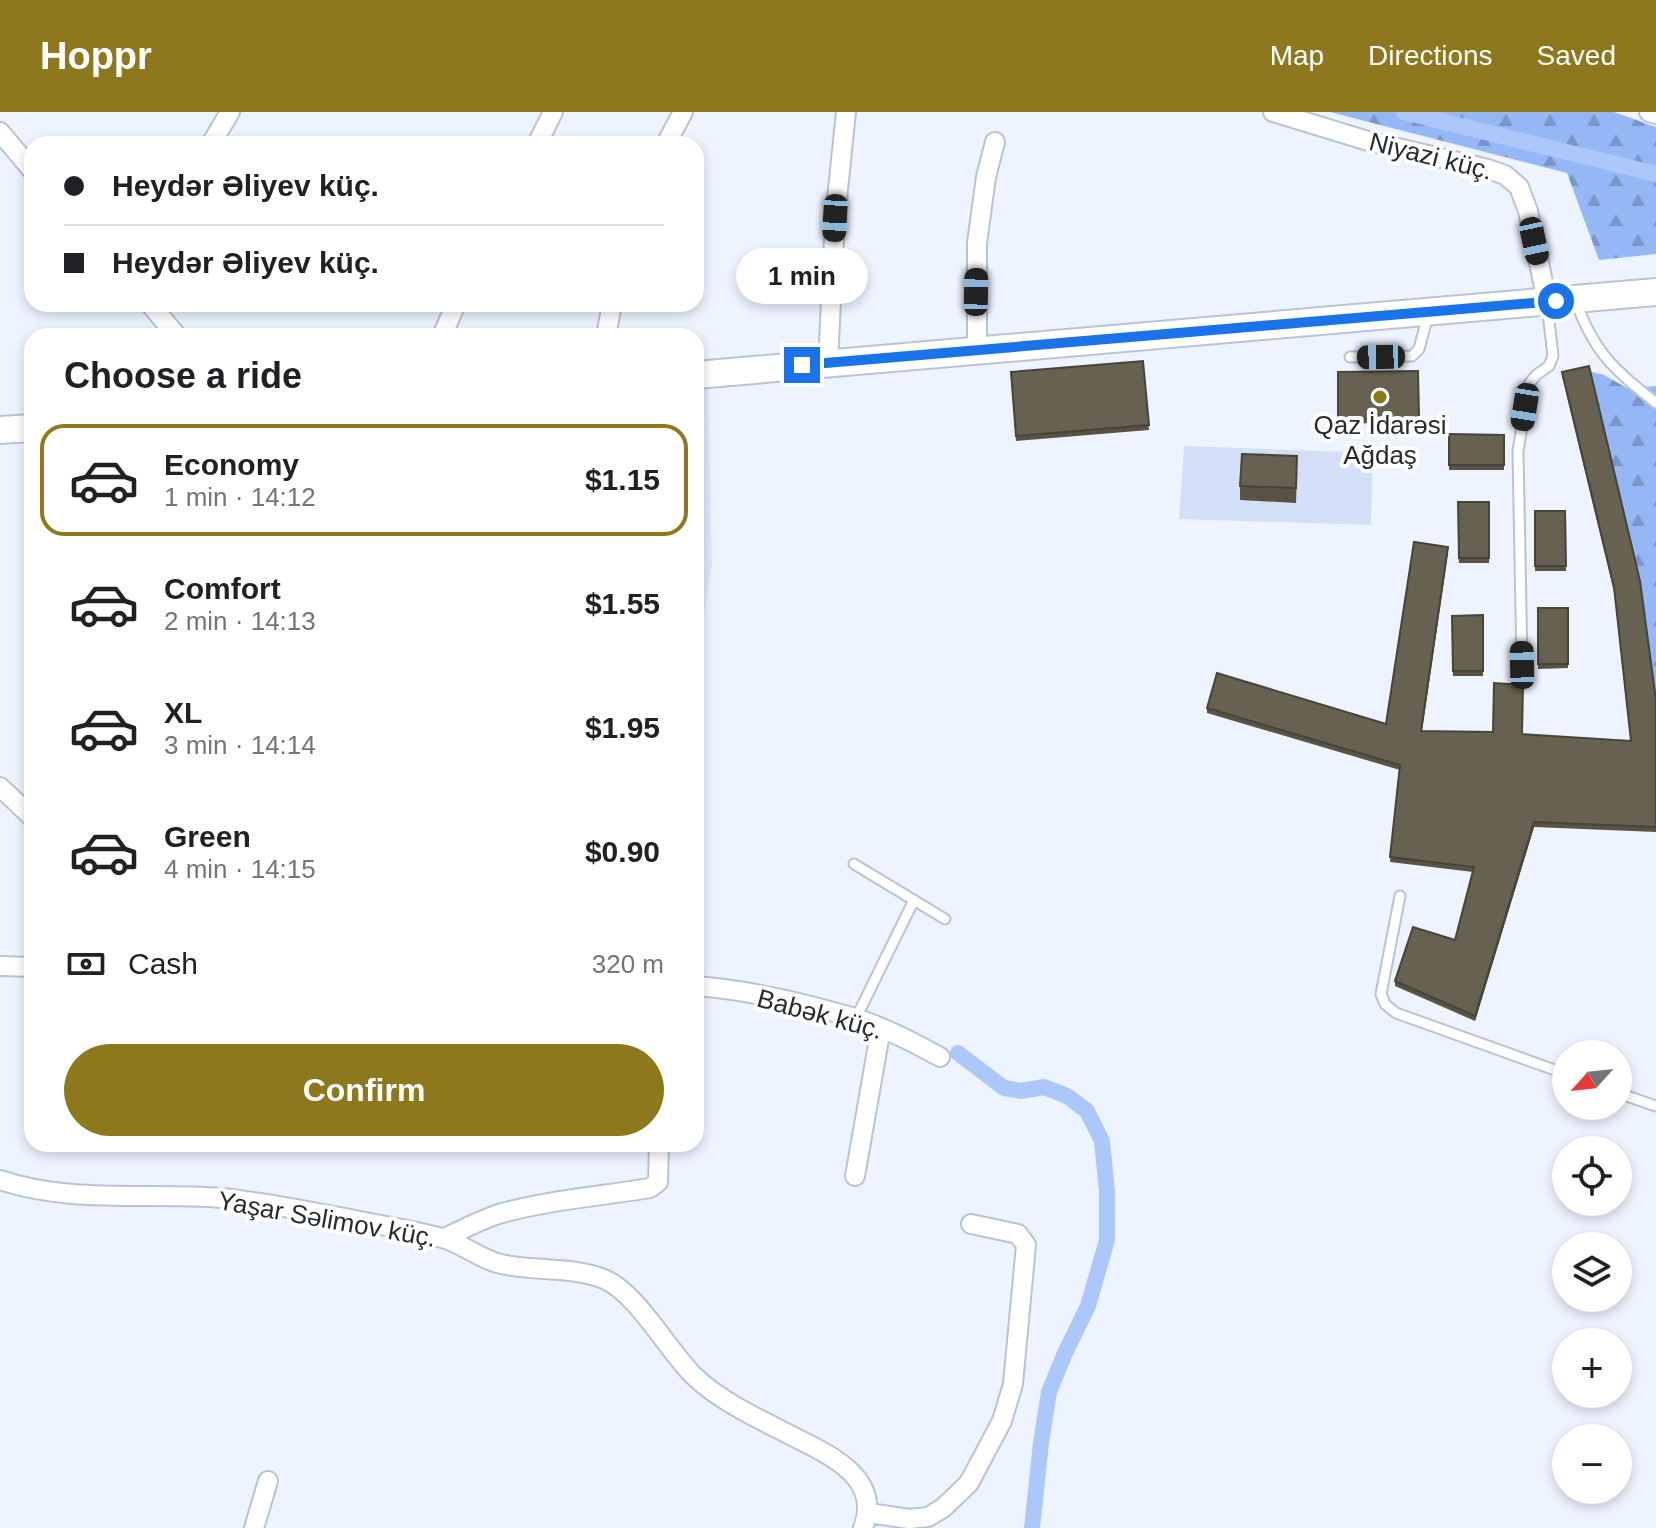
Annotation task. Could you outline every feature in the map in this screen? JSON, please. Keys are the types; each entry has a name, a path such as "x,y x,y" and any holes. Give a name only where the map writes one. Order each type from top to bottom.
{"main road":[{"path":"704,374 1656,292"},
{"path":"0,430 24,428"}],"street":[{"path":"216,136 230,112"},
{"path":"541,136 553,112"},
{"path":"670,136 683,112"},
{"path":"828,363 835,218 846,112"},
{"name":"Niyazi küç.","path":"1273,112 1368,141 1505,175 1519,187 1528,211 1547,301"},
{"path":"1649,112 1656,114"},
{"path":"0,132 24,160"},
{"path":"977,350 977,243 986,177 995,142"},
{"path":"157,312 170,328"},
{"path":"0,787 24,810"},
{"path":"0,966 24,967"},
{"name":"Babək küç.","path":"704,987 787,1001 856,1018 940,1057"},
{"path":"855,1176 881,1028"},
{"path":"445,1238 500,1214 542,1204 650,1188 658,1182 659,1152"},
{"name":"Yaşar Səlimov küç.","path":"0,1180 67,1194 219,1198 280,1205 445,1238 496,1262 591,1274 607,1280 628,1296 692,1374 716,1396 813,1446 849,1470 866,1496 866,1520"},
{"path":"866,1520 928,1517 943,1508 969,1483 1002,1421 1013,1384 1026,1245 1018,1234 971,1224"},
{"path":"254,1528 268,1481"}],"lane":[{"path":"1575,299 1588,332 1606,359 1656,403"},
{"path":"1522,665 1518,451 1529,384 1549,366 1553,356 1547,301"},
{"path":"1350,357 1412,356 1419,349 1429,311"},
{"path":"854,864 945,919"},
{"path":"1400,896 1381,994 1385,1004 1396,1013 1552,1069"},
{"path":"856,1018 914,900"},
{"path":"1632,1098 1656,1106"}],"shaded area":[{"path":"704,388 708,388 712,566 704,613"},
{"path":"1184,446 1373,453 1371,525 1179,519"}],"green space":[{"path":"1330,112 1614,112 1656,127 1656,254 1599,260 1567,173"},
{"path":"1589,371 1604,375 1627,388 1656,386 1656,705"}],"building":[{"path":"1143,361 1149,425 1016,436 1011,372"},
{"path":"1589,366 1640,581 1656,700 1656,827 1534,822 1475,1016 1395,981 1413,927 1455,940 1474,867 1390,857 1400,765 1207,708 1217,673 1386,724 1414,542 1448,547 1421,731 1493,732 1494,683 1523,685 1522,734 1631,741 1614,587 1562,372"},
{"path":"1418,371 1419,418 1338,419 1338,372"},
{"path":"1449,434 1504,435 1504,465 1449,465"},
{"path":"1242,454 1297,456 1296,488 1240,486"},
{"path":"1458,502 1489,502 1489,558 1459,558"},
{"path":"1535,511 1565,511 1566,566 1535,566"},
{"path":"1538,608 1568,608 1568,664 1538,664"},
{"path":"1483,615 1483,671 1453,671 1452,616"}],"waterway":[{"path":"1404,112 1656,174"},
{"path":"958,1053 1004,1088 1021,1091 1044,1087 1067,1096 1087,1111 1102,1141 1107,1192 1107,1240 1088,1306 1049,1392 1032,1528"}],"place":[{"name":"Qaz İdarəsi Ağdaş","path":"1380,397"}],"route":[{"path":"802,365 1556,301"}]}
